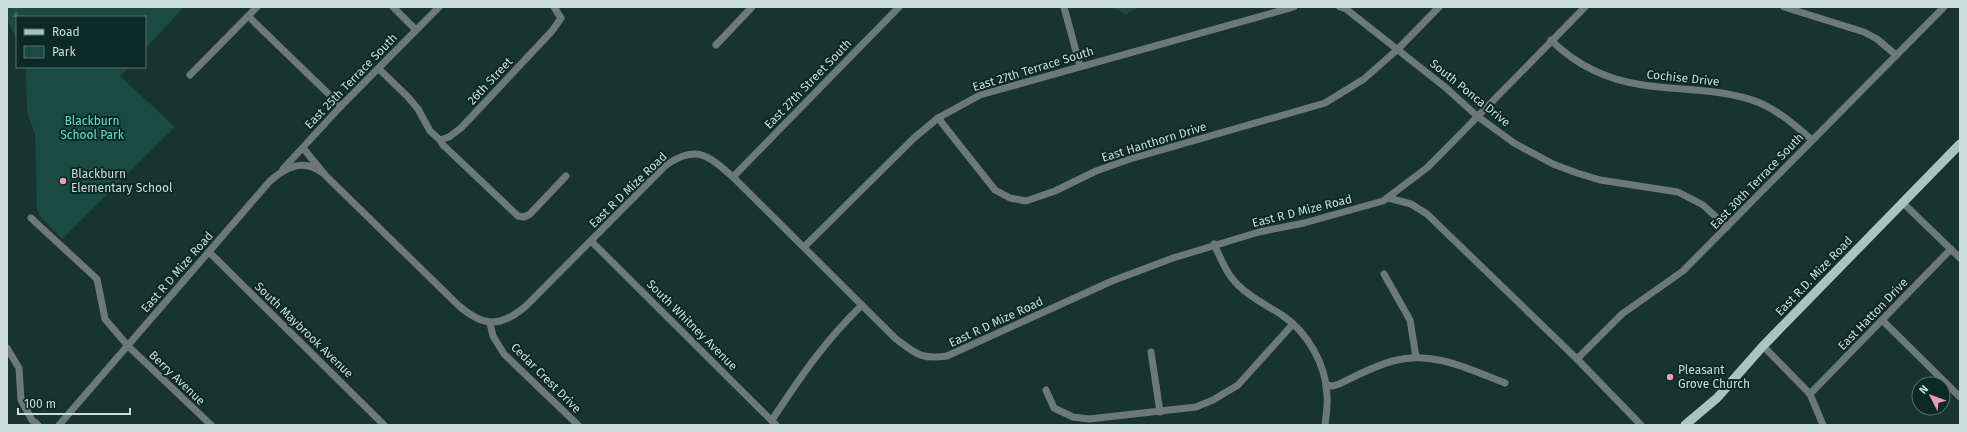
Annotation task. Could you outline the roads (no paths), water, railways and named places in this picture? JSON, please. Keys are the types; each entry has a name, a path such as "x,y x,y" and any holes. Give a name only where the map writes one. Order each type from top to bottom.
{"main road":[{"name":"East R.D. Mize Road","path":"1685,425 1717,398 1763,346 1960,144"}],"street":[{"path":"190,75 257,7"},
{"path":"393,7 416,30"},
{"name":"East 25th Terrace South","path":"280,172 341,106 439,7"},
{"name":"26th Street","path":"440,140 449,137 461,128 552,31 561,18 554,7"},
{"path":"716,44 752,7"},
{"name":"East 27th Street South","path":"733,177 899,7"},
{"path":"1064,7 1080,66"},
{"name":"East 27th Terrace South","path":"805,246 914,138 938,118 980,95 1294,7"},
{"path":"1340,7 1346,9 1398,49"},
{"name":"East Hanthorn Drive","path":"938,118 995,190 1010,198 1026,201 1055,191 1096,172 1130,159 1325,103 1364,79 1398,49 1439,7"},
{"name":"East R D Mize Road","path":"303,148 326,176 458,305 475,318 490,323 509,318 517,314 666,165 680,156 690,153 708,157 733,177 805,246 896,338 918,355 933,358 947,356 1112,281 1214,244 1311,221 1383,201 1428,167 1585,7"},
{"path":"1784,7 1864,32 1877,39 1896,55"},
{"name":"East 30th Terrace South","path":"1577,359 1622,314 1683,271 1944,7"},
{"path":"248,16 341,106"},
{"name":"Cochise Drive","path":"1551,40 1563,52 1579,64 1616,79 1642,85 1694,89 1738,96 1759,103 1788,118 1812,140"},
{"name":"South Ponca Drive","path":"1398,49 1445,86 1477,116 1514,143 1553,164 1600,180 1678,192 1703,205 1727,227"},
{"path":"379,69 408,96 418,109 430,131 440,140 443,145 518,216 524,217 530,214 566,176"},
{"name":"East R D Mize Road","path":"59,425 270,181 280,172 291,167 305,165 318,170 326,176"},
{"path":"1388,198 1411,204 1427,214 1577,359 1641,425"},
{"path":"1902,202 1960,258"},
{"name":"Berry Avenue","path":"31,218 97,279 105,319 128,346 211,425"},
{"name":"South Whitney Avenue","path":"591,241 774,423"},
{"path":"1214,244 1227,271 1238,286 1293,324 1305,337 1318,358 1326,385 1325,425"},
{"name":"East Hatton Drive","path":"1810,394 1951,249"},
{"name":"South Maybrook Avenue","path":"209,252 384,425"},
{"path":"1384,274 1410,320 1416,357"},
{"path":"774,423 811,360 838,328 862,304"},
{"path":"1882,320 1960,397"},
{"name":"Cedar Crest Drive","path":"490,323 493,336 504,354 578,425"},
{"path":"1046,390 1054,408 1073,417 1103,418 1196,407 1213,400 1238,385 1293,324"},
{"path":"1763,346 1810,394 1824,425"},
{"path":"7,348 19,368 21,400 32,420 38,425"},
{"path":"1151,352 1160,412"},
{"path":"1326,385 1333,386 1339,384 1392,361 1416,357 1447,360 1505,383"},
{"path":"1632,415 1634,425"}],"place":[{"name":"Blackburn Elementary School","path":"63,181"},
{"name":"Pleasant Grove Church","path":"1670,377"}],"park label":[{"name":"Blackburn School Park","path":"92,128"}]}
